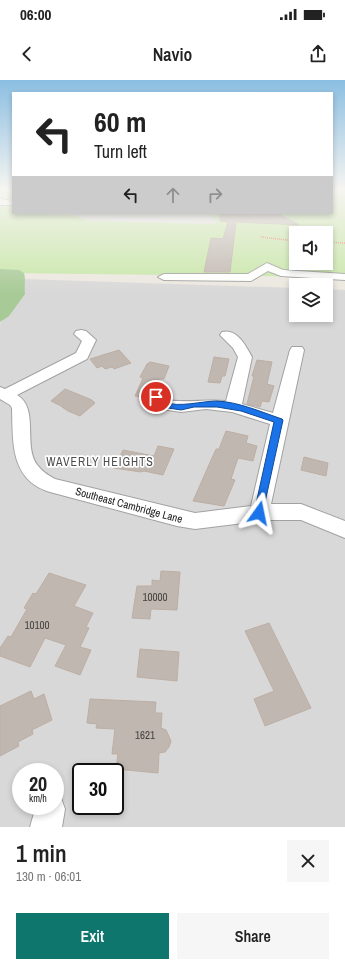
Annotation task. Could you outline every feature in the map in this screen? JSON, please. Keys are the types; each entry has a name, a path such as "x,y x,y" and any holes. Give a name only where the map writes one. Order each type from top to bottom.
{"street":[{"path":"164,277 251,278 267,266 281,273 345,277"},
{"path":"6,399 82,356 89,340 81,334"},
{"path":"227,335 239,346 245,357 233,407"},
{"path":"259,513 279,420 297,350"},
{"path":"156,397 162,404 181,407 206,404 233,407 279,420"},
{"name":"Southeast Cambridge Lane","path":"6,399 20,408 22,446 26,463 31,473 39,480 50,485 177,518 195,521 259,513 302,512 345,530"}],"path":[{"path":"261,237 289,240"},
{"path":"333,242 345,243"}],"shaded area":[{"path":"24,279 289,288 289,322 333,322 333,289 345,290 345,827 0,827 0,324"}],"green space":[{"path":"0,225 345,225 345,277 0,273"},
{"path":"0,269 19,270 24,273 25,294 9,316 0,322"}],"building":[{"path":"227,225 236,225 230,272 204,272 211,238 223,239"},
{"path":"119,350 131,363 114,369 112,367 105,369 102,366 97,368 90,359"},
{"path":"214,357 229,359 225,376 222,376 220,383 208,382"},
{"path":"257,360 272,362 267,384 274,386 269,402 262,401 260,407 247,404 254,376 252,376"},
{"path":"150,362 169,366 164,379 159,379 153,391 149,392 147,398 135,396 143,378 140,377 147,364"},
{"path":"65,389 92,400 95,403 80,416 68,411 51,401"},
{"path":"226,431 248,436 246,443 257,446 253,461 238,458 231,479 235,480 224,506 193,501 216,449 219,449"},
{"path":"158,446 174,449 163,475 144,471 141,472 114,468 123,450 154,456"},
{"path":"304,457 328,463 326,476 301,470"},
{"path":"161,571 180,572 177,610 151,609 150,619 132,618 137,586 152,586 152,580 160,581"},
{"path":"49,573 86,585 74,606 93,613 86,627 89,628 80,647 91,650 80,675 55,666 66,645 45,638 30,667 0,656 0,648 8,636 11,637 27,609 24,608 33,593 36,594"},
{"path":"269,623 311,708 265,726 254,699 274,691 245,631"},
{"path":"140,649 179,652 177,681 137,677"},
{"path":"31,691 34,699 44,694 52,720 32,730 33,734 18,742 19,746 0,756 0,706"},
{"path":"90,699 156,702 155,713 162,713 161,728 166,730 171,741 165,752 159,753 158,773 124,770 124,763 117,763 118,754 112,754 115,729 96,728 97,724 87,723"}],"district":[{"name":"WAVERLY HEIGHTS","path":"100,462"}],"route":[{"path":"156,397 162,404 181,407 217,404 242,408 279,420 259,513"}]}
